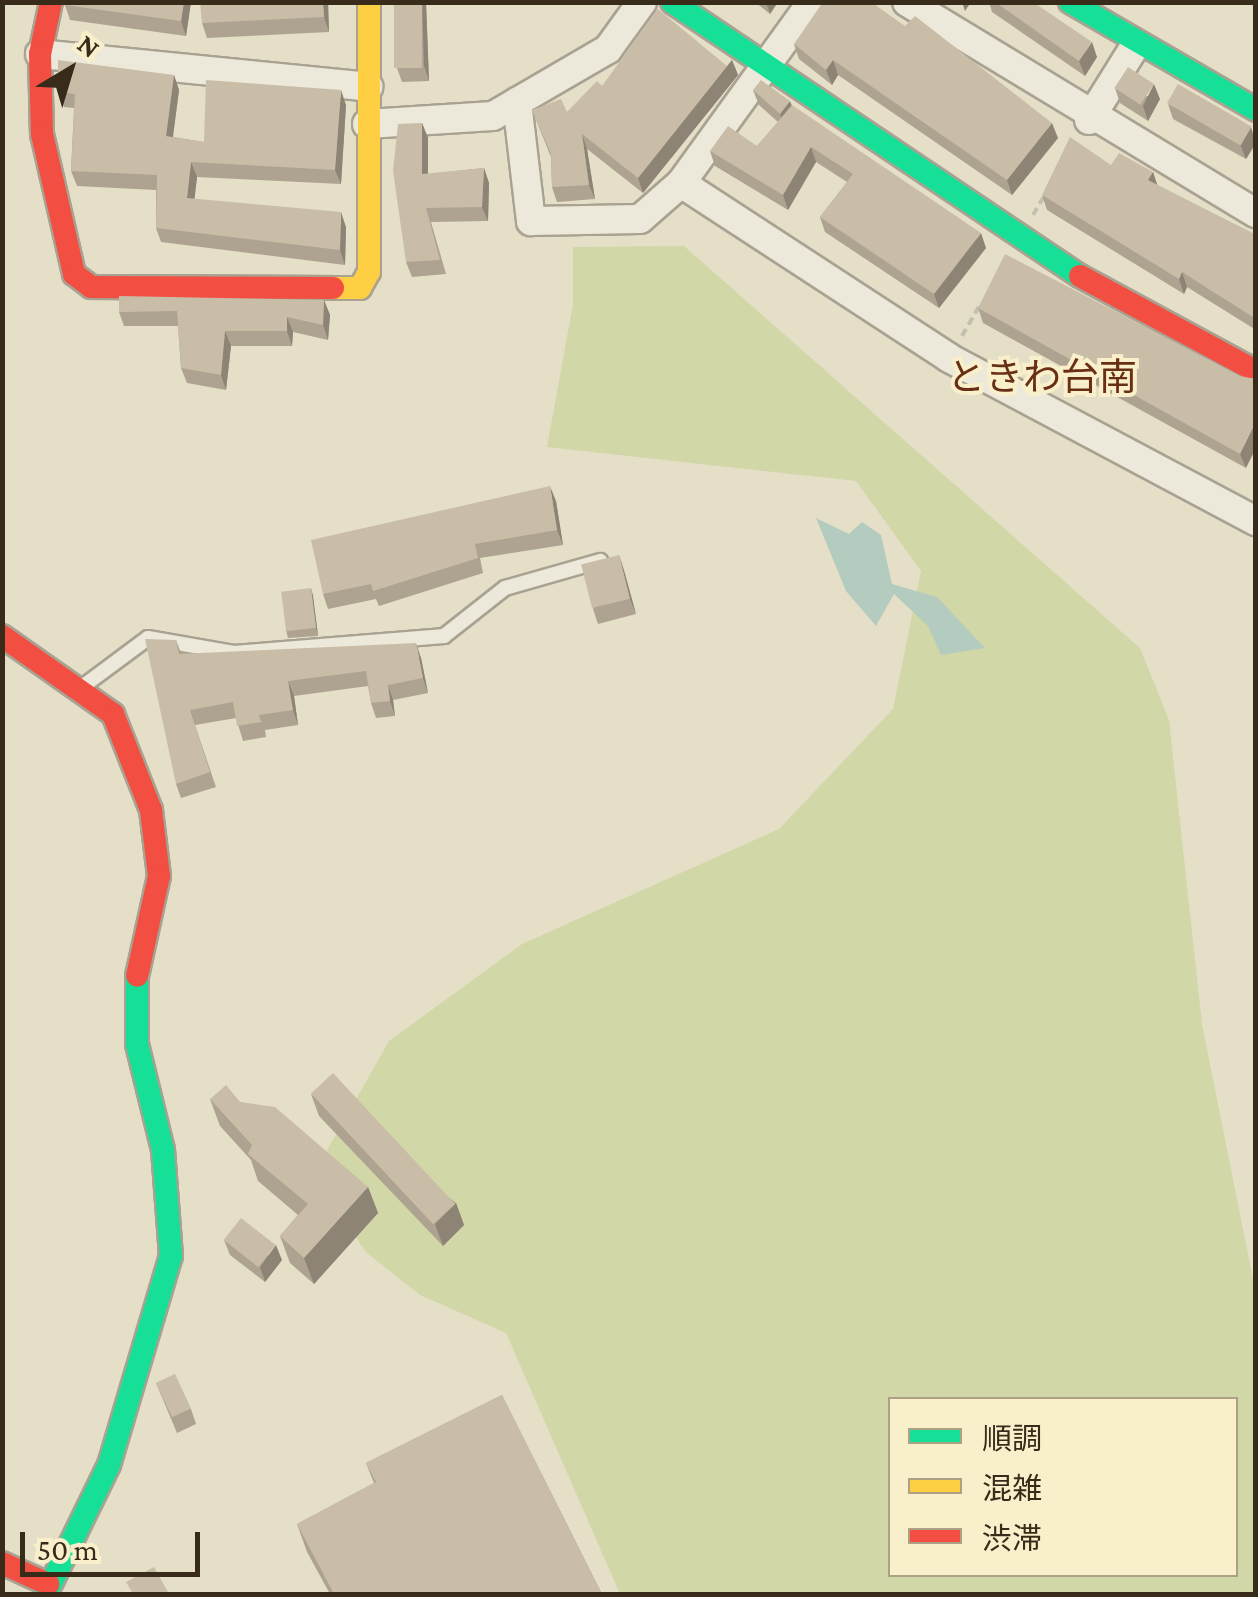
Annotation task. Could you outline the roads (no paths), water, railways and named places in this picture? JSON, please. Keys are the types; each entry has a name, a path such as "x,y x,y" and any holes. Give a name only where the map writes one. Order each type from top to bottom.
{"street":[{"path":"52,2 40,54 42,134 74,274 91,287 360,288 370,272 369,2"},
{"path":"367,124 494,116 608,49 642,2"},
{"path":"672,2 764,71 1017,242 1256,370"},
{"path":"517,102 531,221 640,219 682,184 812,2"},
{"path":"907,2 1089,120 1256,213"},
{"path":"1070,2 1136,46 1256,110"},
{"path":"1089,120 1136,46"},
{"path":"40,54 368,87"},
{"path":"682,184 949,358 1256,521"},
{"path":"2,636 82,688 113,714 151,810 159,876 137,967 137,1044 164,1150 171,1256 110,1465 47,1589 2,1563"}],"lane":[{"path":"82,688 148,638 234,654 444,636 505,588 610,558"}],"district":[{"name":"ときわ台南","path":"1042,378"}]}
